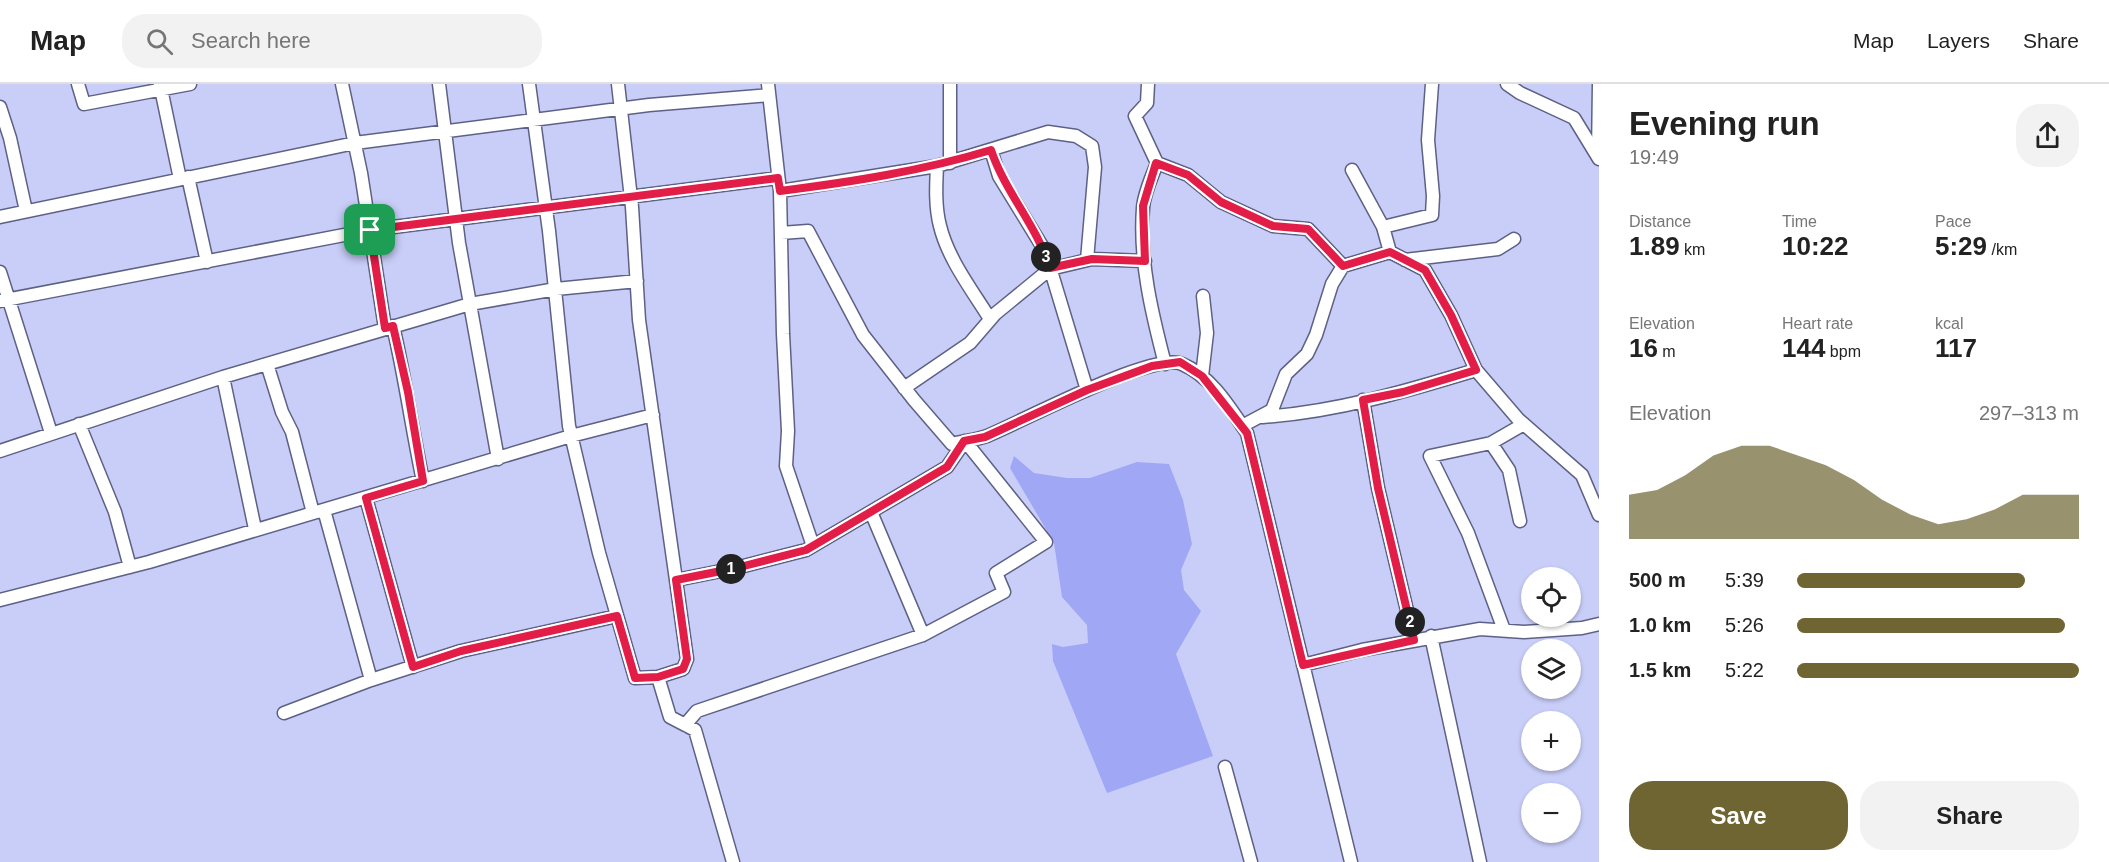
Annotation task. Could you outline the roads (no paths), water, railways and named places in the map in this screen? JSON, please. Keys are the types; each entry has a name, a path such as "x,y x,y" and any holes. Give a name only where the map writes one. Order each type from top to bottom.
{"street":[{"path":"78,84 84,104 161,87 190,84"},
{"path":"342,84 389,327 408,392 423,481"},
{"path":"439,84 456,219 498,459"},
{"path":"529,84 546,208 571,436 635,678 658,677 683,669 687,659 639,320 631,196 618,84"},
{"path":"950,84 950,162"},
{"path":"1148,84 1148,103 1135,116 1156,163 1143,206 1145,261 1150,308 1165,364"},
{"path":"1383,227 1432,215 1433,196 1428,140 1432,84"},
{"path":"1507,84 1520,93 1574,118 1599,158"},
{"path":"1599,84 1599,158"},
{"path":"161,87 207,262"},
{"path":"0,217 355,143 768,89 779,184 788,431 786,466 813,546"},
{"path":"0,106 10,138 26,211"},
{"path":"4,300 370,230 631,196 779,184 842,183 937,166 1048,132 1076,136 1092,146 1095,167 1087,260"},
{"path":"991,150 999,176 1045,251 1087,390"},
{"path":"1156,163 1188,175 1221,202 1273,226 1308,229 1343,266"},
{"path":"937,166 936,193 940,226 959,269 990,319"},
{"path":"1352,170 1383,227 1390,252"},
{"path":"781,233 808,231 863,335 952,444 985,437 1087,390 1152,366 1180,362 1202,376 1247,433 1351,862"},
{"path":"1405,260 1498,249 1514,239"},
{"path":"1242,426 1272,410 1286,374 1307,354 1316,335 1332,284 1343,266 1390,252 1425,270 1451,315 1476,370 1524,424 1582,475 1599,515"},
{"path":"904,388 970,343 990,319 1050,268 1087,260 1145,261"},
{"path":"0,272 4,300 51,433"},
{"path":"0,451 267,363 470,304 555,289 637,281"},
{"path":"1202,376 1207,333 1203,296"},
{"path":"267,363 282,412 292,432 319,511 371,680"},
{"path":"1260,417 1296,415 1403,392 1476,370"},
{"path":"223,377 255,529"},
{"path":"1363,400 1378,488 1414,640"},
{"path":"0,600 130,567 571,436 653,415"},
{"path":"79,424 115,512 130,567"},
{"path":"1503,630 1476,562 1468,533 1430,456 1491,443 1524,424"},
{"path":"676,580 736,568 813,546 947,467 964,441"},
{"path":"685,724 697,711 923,634 1004,592 996,573 1046,542 964,441"},
{"path":"1491,443 1509,470 1520,521"},
{"path":"366,498 413,667"},
{"path":"871,512 923,634"},
{"path":"284,713 371,680 461,651 617,616"},
{"path":"1303,665 1431,636 1480,629 1570,629 1599,624"},
{"path":"1431,636 1480,862"},
{"path":"658,677 670,717 695,730 733,862"},
{"path":"1224,767 1251,862"}],"water":[{"path":"1014,456 1034,473 1067,478 1090,478 1137,462 1169,464 1183,500 1192,544 1181,570 1184,590 1201,611 1176,654 1213,756 1107,793 1053,661 1052,644 1063,647 1088,643 1087,625 1062,597 1054,543 1010,468"}]}
